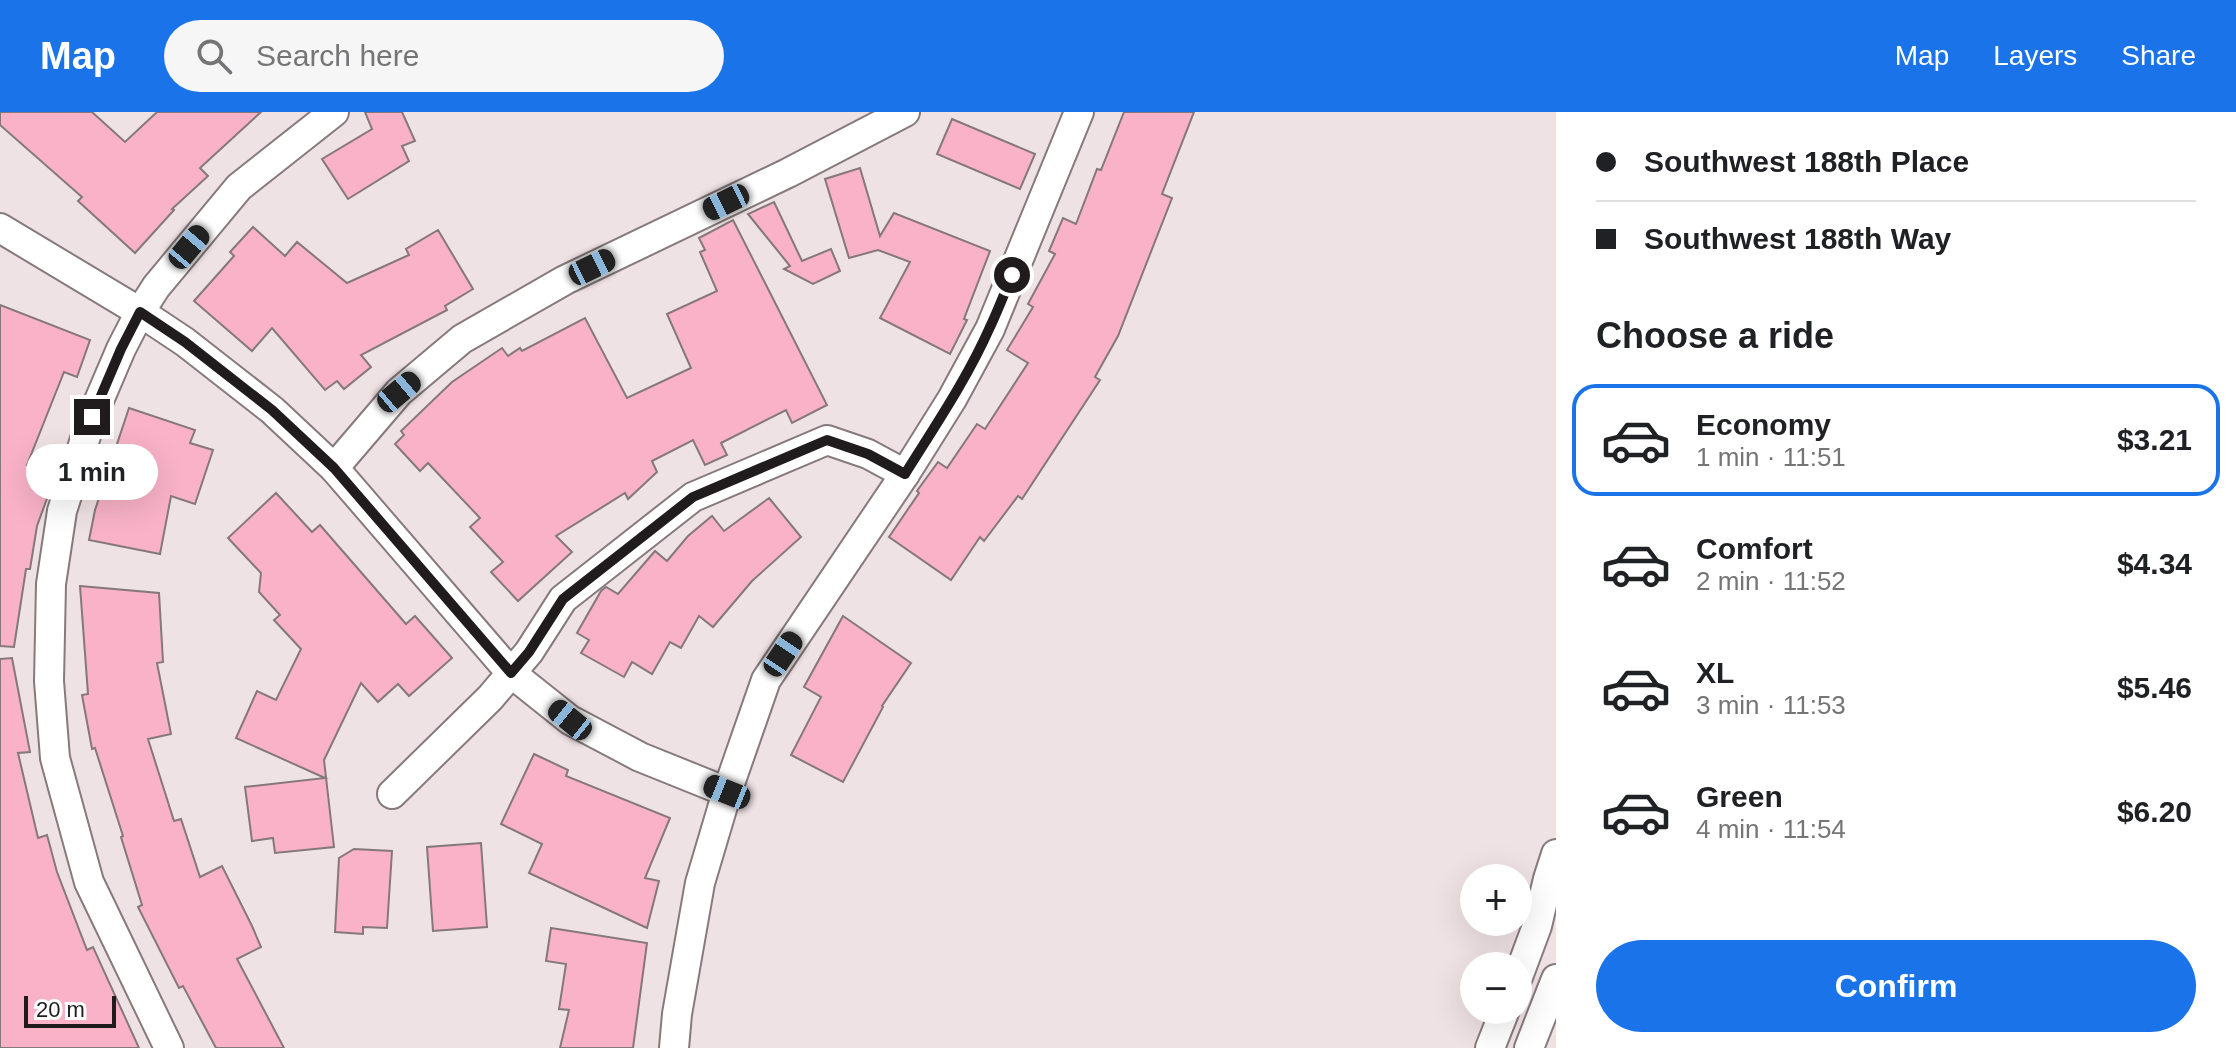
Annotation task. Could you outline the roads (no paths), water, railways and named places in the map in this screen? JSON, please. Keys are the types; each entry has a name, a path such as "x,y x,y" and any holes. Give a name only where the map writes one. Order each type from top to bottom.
{"street":[{"path":"169,1048 89,882 55,758 49,681 51,584 62,511 92,417 121,349 156,287 239,187 334,112"},
{"path":"334,468 399,392 462,339 565,280 788,173 905,112"},
{"path":"674,1048 700,883 727,792 766,680 952,399 990,329 1079,112"},
{"path":"0,228 185,342 272,410 334,468 511,673 570,720 640,757 727,792"},
{"path":"392,794 490,698 529,652 563,599 693,497 827,440 868,454 905,474"},
{"path":"1527,952 1556,854"},
{"path":"1529,1048 1556,979"},
{"path":"1490,1048 1499,1024"}]}
